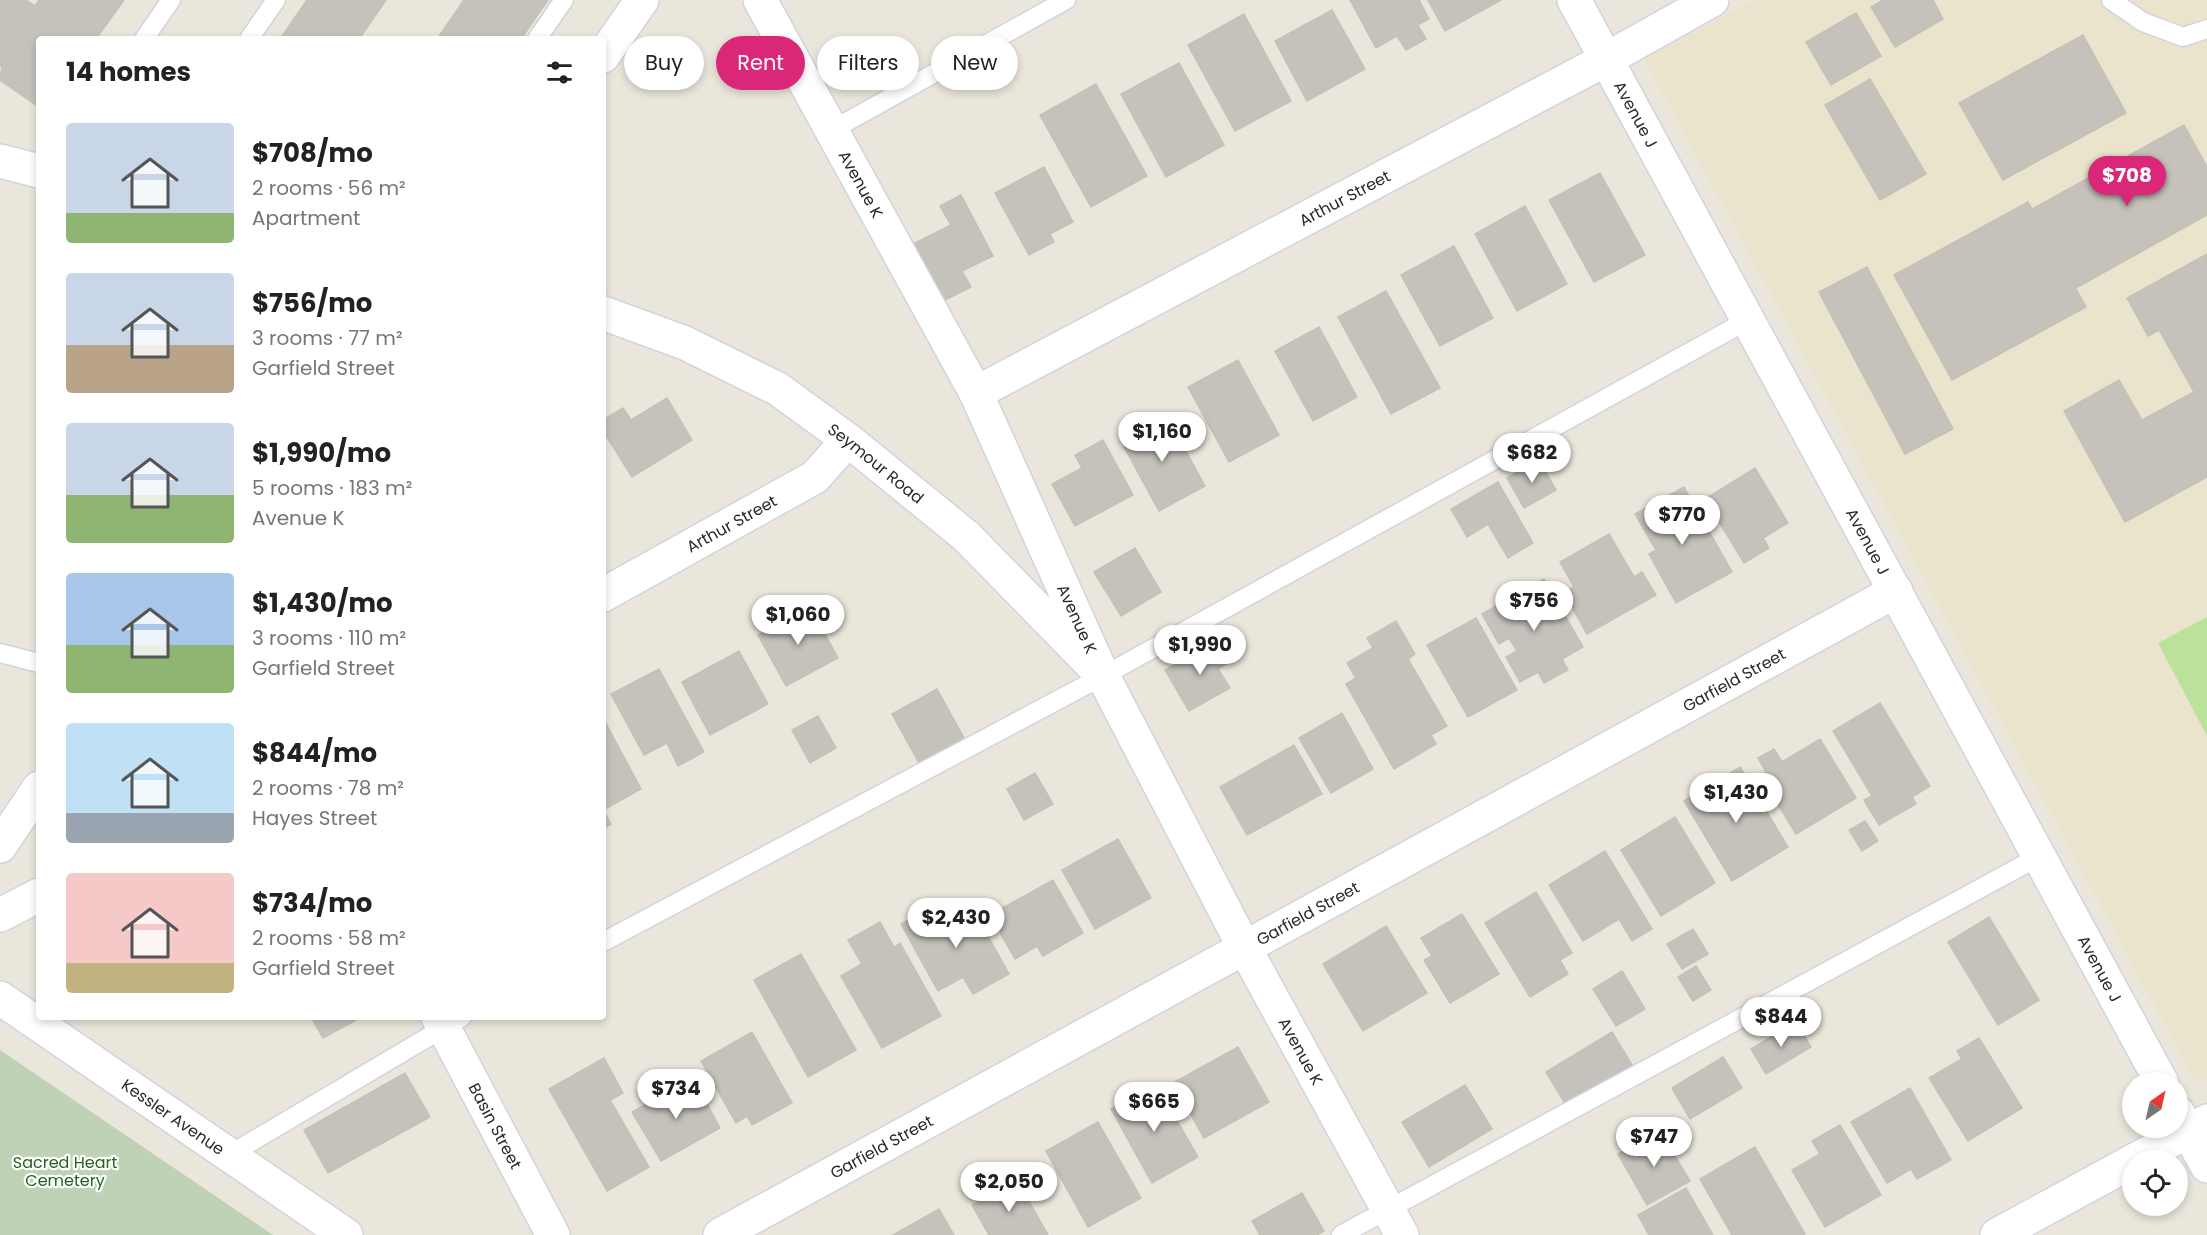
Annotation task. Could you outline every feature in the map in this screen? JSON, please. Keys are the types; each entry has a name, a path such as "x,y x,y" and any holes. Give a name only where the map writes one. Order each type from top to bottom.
{"street":[{"path":"606,52 642,0"},
{"name":"Avenue K","path":"760,0 976,393 1103,676 1244,948 1395,1222"},
{"name":"Avenue J","path":"1574,0 2156,1072"},
{"name":"Arthur Street","path":"976,393 1605,60 1712,0"},
{"path":"0,161 36,170"},
{"name":"Seymour Road","path":"606,314 685,343 778,389 848,440 966,536 1103,676"},
{"name":"Arthur Street","path":"606,593 815,477 848,440"},
{"name":"Garfield Street","path":"720,1235 1896,591"},
{"path":"0,846 36,792"},
{"path":"0,915 36,897"},
{"name":"Kessler Avenue","path":"0,998 346,1235"},
{"name":"Basin Street","path":"448,1020 553,1235"},
{"path":"2149,1150 2191,1122 2207,1166"},
{"path":"1997,1235 2122,1167"}],"lane":[{"path":"146,36 171,0"},
{"path":"251,36 276,0"},
{"path":"539,36 564,0"},
{"path":"832,130 1066,0"},
{"path":"2111,0 2143,22 2183,37 2207,29"},
{"path":"606,940 1103,676 1748,320"},
{"path":"0,653 36,662"},
{"path":"1341,1235 1395,1222 2040,856"},
{"path":"229,1155 448,1020"}],"shaded area":[{"path":"1754,0 2207,0 2207,1079 2197,1084 1644,59"}],"green space":[{"path":"2207,617 2207,736 2158,643"},
{"name":"Sacred Heart Cemetery","path":"0,1050 273,1235 0,1235"}],"building":[{"path":"0,0 26,0 35,6 39,0 124,0 98,36 36,36 36,105 0,80 2,67 0,65"},
{"path":"307,0 386,0 361,36 282,36"},
{"path":"464,0 548,0 523,36 439,36"},
{"path":"1350,0 1419,0 1429,19 1418,25 1426,39 1406,50 1397,36 1376,48"},
{"path":"1428,0 1501,0 1445,31"},
{"path":"1883,0 1933,0 1943,19 1895,47 1871,7"},
{"path":"1332,10 1365,69 1307,101 1275,41"},
{"path":"1856,13 1881,56 1831,85 1806,42"},
{"path":"1244,14 1291,101 1235,131 1188,45"},
{"path":"2083,35 2126,113 2003,180 1959,103"},
{"path":"1179,63 1224,145 1166,177 1121,94"},
{"path":"1870,79 1926,174 1880,200 1825,105"},
{"path":"1096,84 1147,176 1091,207 1040,115"},
{"path":"2184,125 2207,167 2207,215 2076,288 2032,209"},
{"path":"1044,167 1073,222 1050,234 1054,242 1029,255 995,193"},
{"path":"1600,173 1645,255 1594,282 1549,200"},
{"path":"961,195 993,256 962,271 971,287 945,300 915,243 951,225 940,206"},
{"path":"2028,202 2086,307 1952,380 1894,275"},
{"path":"1525,206 1567,284 1517,311 1475,234"},
{"path":"1454,246 1493,318 1440,346 1401,275"},
{"path":"2207,254 2207,477 2125,522 2064,411 2119,380 2142,420 2194,392 2159,330 2148,336 2127,298"},
{"path":"1867,267 1953,429 1905,454 1819,292"},
{"path":"1386,291 1440,388 1391,414 1338,317"},
{"path":"1319,327 1357,397 1313,421 1275,351"},
{"path":"1238,360 1279,435 1229,462 1188,387"},
{"path":"667,398 692,440 632,477 606,436 606,418 623,408 631,420"},
{"path":"1137,418 1147,435 1170,422 1205,486 1159,511 1124,447 1129,445 1120,427"},
{"path":"1103,440 1133,495 1075,526 1052,484 1082,468 1075,455"},
{"path":"1539,460 1556,490 1524,508 1507,478"},
{"path":"1755,468 1788,523 1763,538 1769,548 1744,563 1705,499"},
{"path":"1498,482 1533,543 1508,558 1488,524 1467,537 1451,509"},
{"path":"1684,487 1732,572 1676,603 1649,554 1656,550 1635,514"},
{"path":"1609,534 1634,577 1642,572 1656,595 1587,634 1564,593 1574,587 1560,562"},
{"path":"1135,548 1161,592 1121,616 1094,572"},
{"path":"1544,579 1583,647 1562,659 1568,670 1544,683 1538,672 1520,682 1506,657 1517,651 1509,638 1499,644 1482,614"},
{"path":"810,607 838,658 786,686 758,635"},
{"path":"1476,618 1517,690 1468,717 1427,645"},
{"path":"1396,621 1415,654 1408,659 1447,726 1431,735 1436,744 1394,769 1346,684 1356,678 1347,663 1373,648 1367,638"},
{"path":"1219,640 1231,661 1218,669 1230,688 1189,711 1165,670"},
{"path":"739,651 768,704 710,735 682,682"},
{"path":"659,669 704,752 678,766 667,743 644,755 611,694"},
{"path":"937,689 964,738 919,763 892,714"},
{"path":"1880,703 1930,786 1912,797 1916,804 1879,825 1864,800 1872,796 1833,731"},
{"path":"1342,713 1373,769 1331,793 1299,738"},
{"path":"818,716 836,748 810,763 792,730"},
{"path":"606,724 641,789 606,808"},
{"path":"1820,739 1856,798 1796,834 1760,775 1766,772 1758,758 1774,749 1782,762"},
{"path":"1294,745 1322,794 1247,835 1220,787"},
{"path":"1740,767 1788,847 1732,881 1684,801"},
{"path":"1035,773 1053,804 1024,820 1007,789"},
{"path":"606,815 611,824 606,827"},
{"path":"1675,817 1715,883 1661,916 1621,850"},
{"path":"1865,821 1878,841 1862,851 1849,830"},
{"path":"1118,839 1151,898 1095,929 1062,870"},
{"path":"1605,851 1652,929 1632,941 1619,919 1583,941 1549,885"},
{"path":"1053,880 1083,933 1043,956 1037,946 1015,959 990,915"},
{"path":"1536,892 1572,953 1560,960 1568,974 1530,997 1485,923"},
{"path":"969,902 1009,974 973,994 963,977 938,991 901,924 926,910 932,922"},
{"path":"1462,914 1499,974 1450,1003 1424,960 1432,956 1421,938"},
{"path":"1989,917 2039,1000 1998,1025 1948,942"},
{"path":"880,922 894,947 900,943 941,1016 882,1048 841,976 862,964 848,940"},
{"path":"1386,926 1427,993 1363,1031 1323,964"},
{"path":"1693,929 1708,954 1682,969 1667,944"},
{"path":"801,954 856,1050 808,1077 754,980"},
{"path":"1696,966 1711,990 1693,1001 1678,977"},
{"path":"1622,971 1645,1009 1616,1026 1593,989"},
{"path":"313,1020 356,1020 323,1038"},
{"path":"1796,1022 1811,1047 1766,1074 1751,1049"},
{"path":"752,1032 792,1103 752,1125 747,1116 736,1123 701,1061"},
{"path":"1612,1032 1632,1065 1566,1105 1546,1072"},
{"path":"1979,1038 2022,1108 1968,1141 1929,1078 1962,1059 1957,1051"},
{"path":"1238,1047 1269,1102 1204,1138 1173,1083"},
{"path":"1723,1057 1742,1088 1690,1119 1672,1088"},
{"path":"604,1058 623,1093 610,1100 649,1167 607,1191 549,1089"},
{"path":"405,1073 430,1117 328,1173 304,1130"},
{"path":"693,1078 720,1128 661,1161 632,1112"},
{"path":"1156,1084 1198,1157 1152,1183 1111,1109"},
{"path":"1465,1085 1492,1129 1429,1167 1402,1122"},
{"path":"1910,1088 1951,1160 1917,1179 1911,1169 1887,1183 1851,1122"},
{"path":"1098,1122 1141,1198 1088,1227 1046,1151"},
{"path":"1840,1125 1881,1195 1825,1227 1792,1170 1820,1154 1812,1141"},
{"path":"1659,1130 1690,1181 1647,1205 1618,1154"},
{"path":"1755,1147 1805,1234 1732,1235 1700,1179"},
{"path":"1017,1180 1048,1235 989,1235 972,1205"},
{"path":"1686,1188 1713,1235 1649,1235 1638,1215"},
{"path":"1302,1193 1324,1231 1317,1235 1260,1235 1252,1221"},
{"path":"939,1209 954,1235 893,1235"}]}
